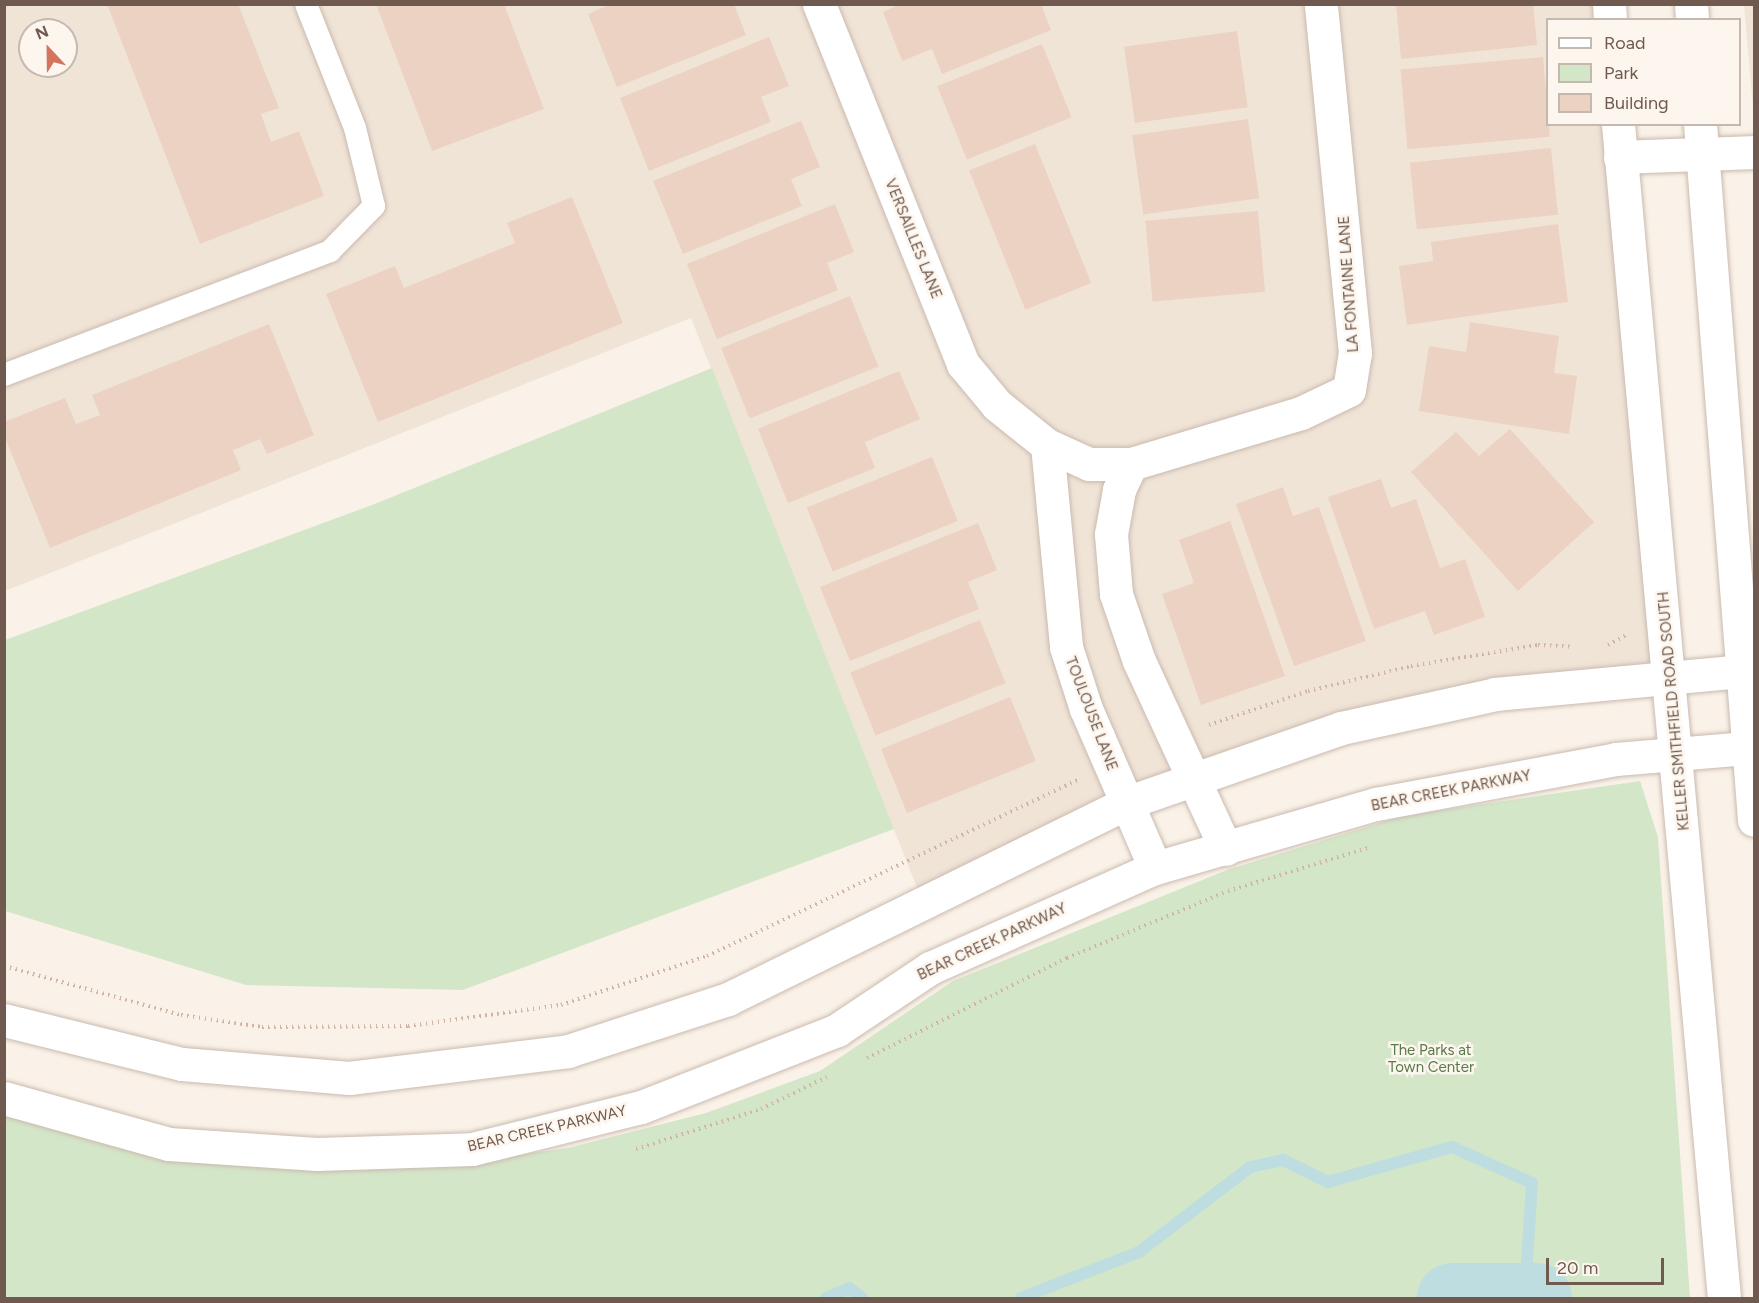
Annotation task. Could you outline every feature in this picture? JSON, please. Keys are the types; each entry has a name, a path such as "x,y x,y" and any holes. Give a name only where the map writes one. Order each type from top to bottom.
{"main road":[{"name":"VERSAILLES LANE","path":"819,4 963,364 997,405 1047,446"},
{"name":"LA FONTAINE LANE","path":"1047,446 1089,464 1131,464 1301,413 1350,390 1355,353 1321,4"},
{"name":"KELLER SMITHFIELD ROAD SOUTH","path":"1618,126 1678,753 1724,1299"},
{"path":"1620,157 1701,139 1755,152"},
{"path":"1701,139 1747,748 1755,820"},
{"name":"TOULOUSE LANE","path":"1047,446 1066,647 1110,765 1155,868"},
{"path":"1131,464 1119,490 1111,534 1116,594 1139,661 1226,849"},
{"path":"4,1020 182,1064 349,1078 568,1051 728,999 1126,803 1341,728 1495,694 1742,671"},
{"name":"BEAR CREEK PARKWAY","path":"4,1098 169,1144 317,1154 472,1149 641,1107 837,1030 930,968 1155,868 1376,804 1616,759 1747,748"}],"lane":[{"path":"4,375 330,251 374,206 355,128 306,4"}],"path":[{"path":"1604,647 1628,634"},
{"path":"1174,737 1308,691 1411,666 1538,645 1584,649"},
{"path":"4,966 181,1015 262,1027 408,1026 561,1005 707,956 1110,765"}],"shaded area":[{"path":"4,5 1609,5 1610,18 1546,18 1546,126 1617,126 1671,677 1341,728 923,903 691,318 5,591"},
{"path":"1744,5 1754,5 1754,119"}],"green space":[{"path":"712,368 894,829 463,990 246,985 5,911 5,640 372,505"},
{"name":"The Parks at Town Center","path":"1640,781 1658,837 1690,1298 5,1298 4,1115 467,1162 568,1148 706,1113 820,1071 953,981 1227,870 1402,816"}],"building":[{"path":"107,4 238,4 279,108 261,114 271,142 299,131 324,196 200,244"},
{"path":"376,4 504,4 544,109 432,151"},
{"path":"611,4 734,4 746,35 617,87 588,14"},
{"path":"901,4 1041,4 1051,30 942,74 932,49 902,61 883,12"},
{"path":"1396,4 1533,4 1537,45 1401,59"},
{"path":"1237,31 1248,107 1135,123 1124,47"},
{"path":"769,37 789,86 761,97 771,122 649,171 620,98"},
{"path":"1042,44 1072,117 967,160 937,86"},
{"path":"1543,57 1546,126 1549,126 1550,137 1408,149 1401,69"},
{"path":"1248,119 1259,198 1143,215 1132,135"},
{"path":"801,121 820,167 791,179 802,206 683,254 653,181"},
{"path":"1035,144 1091,283 1025,310 969,171"},
{"path":"1551,148 1558,215 1417,229 1410,163"},
{"path":"572,197 623,323 378,422 326,294 395,266 404,288 515,243 507,223"},
{"path":"835,204 854,252 827,263 838,290 717,339 687,264"},
{"path":"1258,211 1265,292 1152,302 1145,221"},
{"path":"1558,224 1568,302 1407,325 1399,266 1433,261 1431,242"},
{"path":"850,296 878,366 750,419 721,348"},
{"path":"1470,322 1559,336 1554,373 1577,376 1569,434 1419,411 1429,346 1466,352"},
{"path":"269,324 314,435 267,454 260,439 233,450 241,470 50,548 4,435 4,422 65,398 76,424 100,415 92,395"},
{"path":"899,371 920,419 865,442 875,468 788,503 758,429"},
{"path":"1510,429 1594,522 1518,591 1411,472 1456,432 1479,456"},
{"path":"932,457 958,521 833,572 807,508"},
{"path":"1381,479 1391,508 1416,499 1440,568 1465,559 1485,617 1434,635 1425,611 1374,629 1328,497"},
{"path":"1283,487 1293,516 1319,507 1366,641 1294,666 1236,504"},
{"path":"1230,521 1285,676 1201,705 1162,594 1194,583 1179,540"},
{"path":"978,523 997,570 968,582 979,609 850,661 820,587"},
{"path":"980,620 1005,683 876,735 850,672"},
{"path":"1010,697 1036,761 907,813 881,749"}],"waterway":[{"path":"1021,1298 1139,1252 1250,1167 1283,1160 1328,1182 1452,1147 1532,1183 1525,1295"},
{"path":"826,1298 849,1288 862,1298"},
{"path":"1452,1298 1537,1298"}]}
